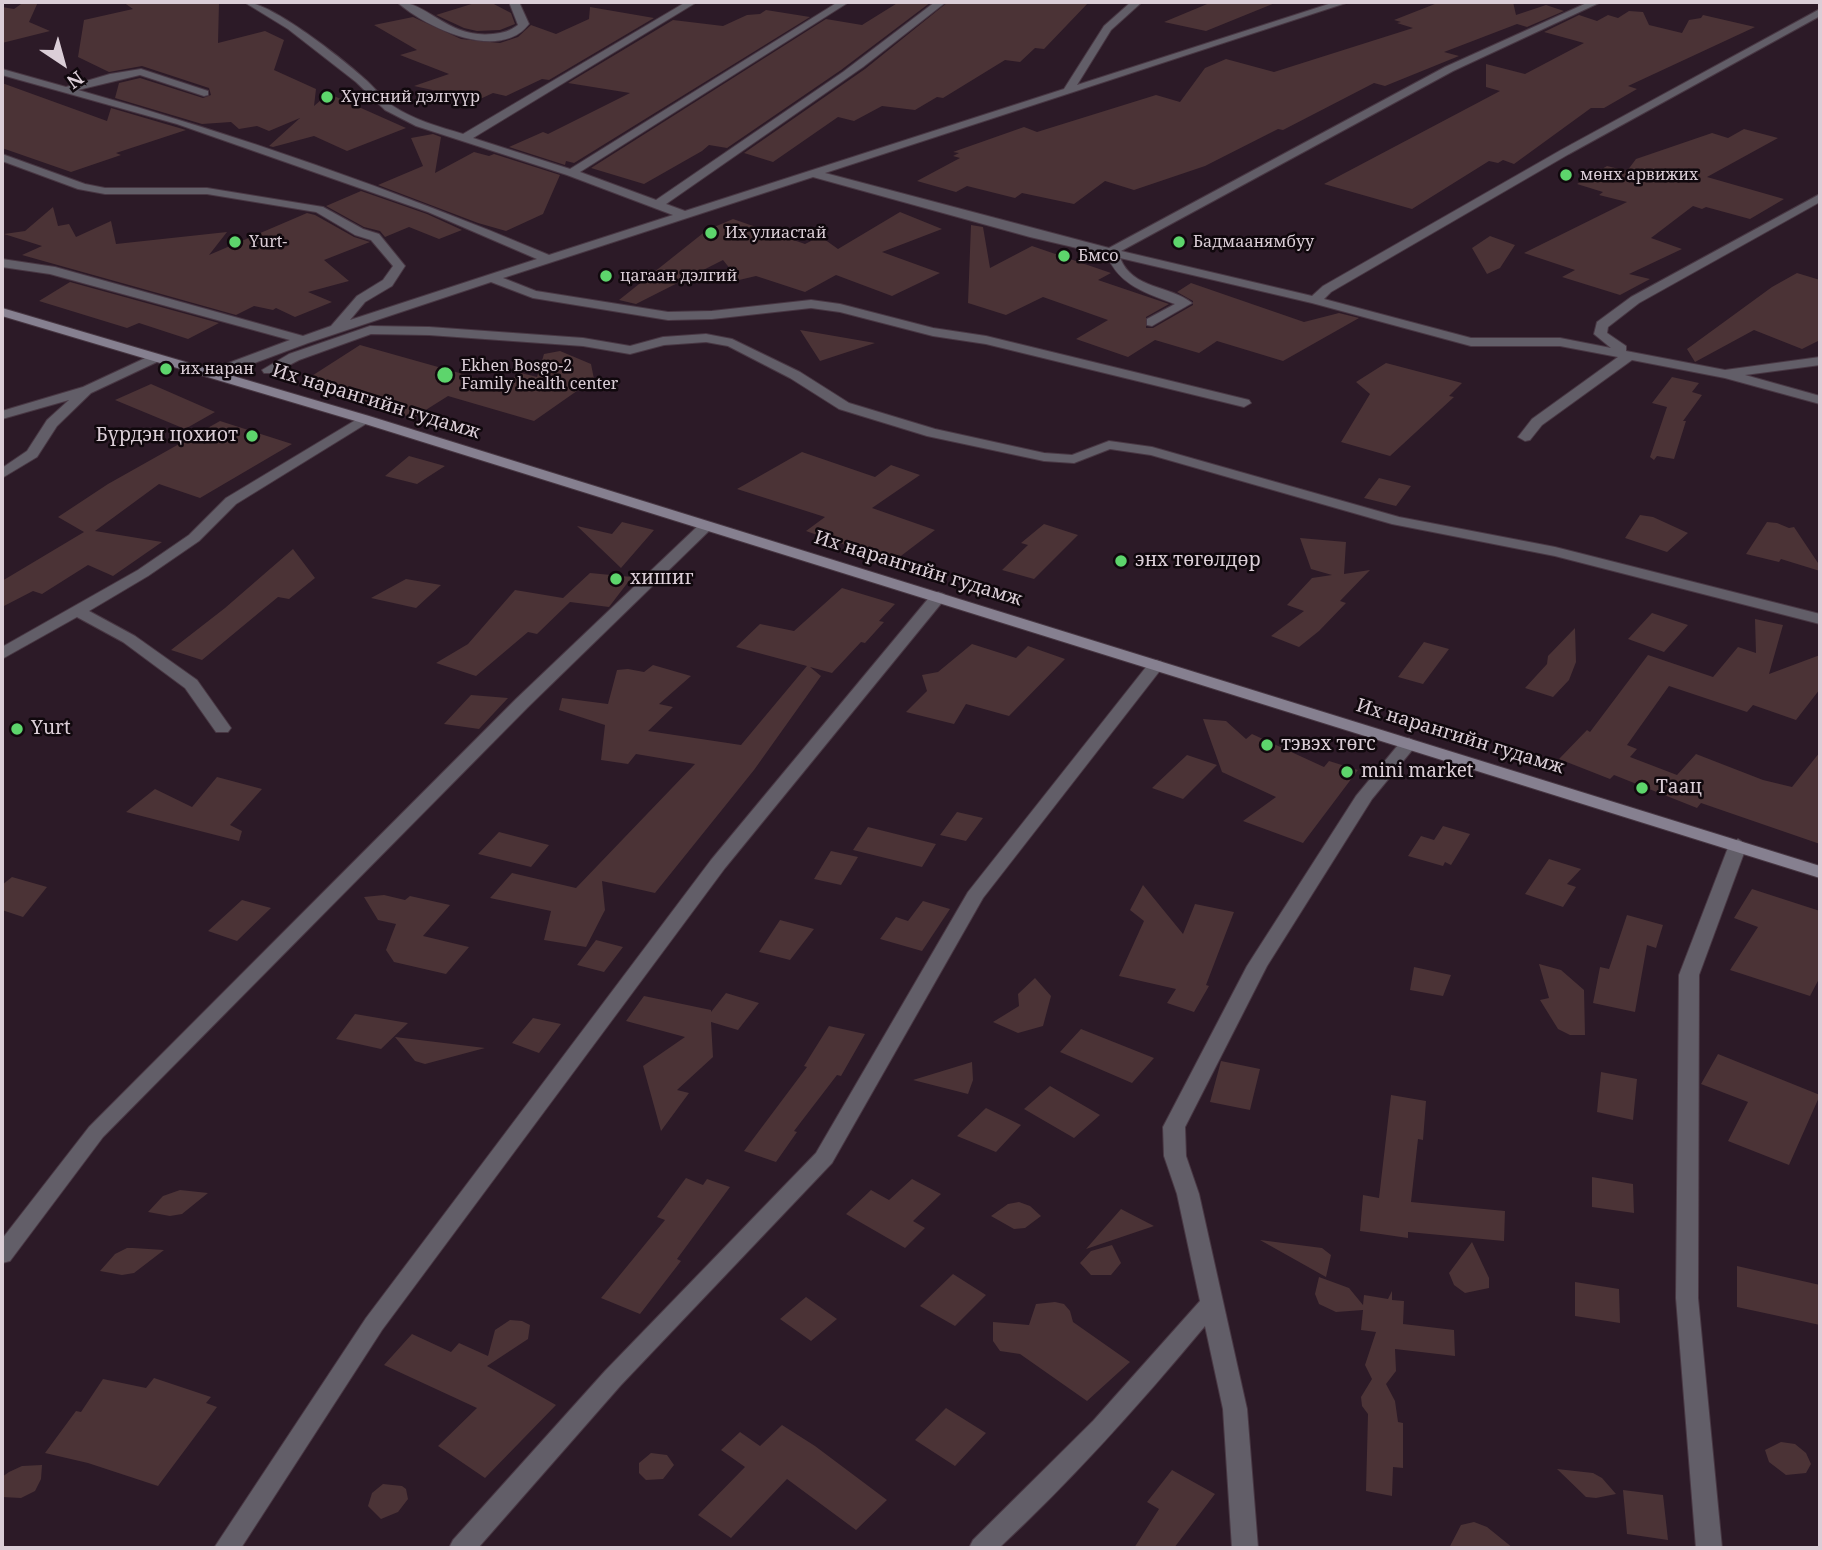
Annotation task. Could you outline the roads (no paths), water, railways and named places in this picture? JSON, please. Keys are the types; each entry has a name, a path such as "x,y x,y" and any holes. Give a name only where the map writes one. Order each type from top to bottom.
{"main road":[{"name":"Их нарангийн гудамж","path":"2,312 365,419 1820,872"}],"street":[{"path":"249,2 291,27 360,80 389,108 420,124 571,173 687,216"},
{"path":"402,2 460,36 486,39 509,35 524,24 514,2"},
{"path":"464,138 692,2"},
{"path":"571,173 844,2"},
{"path":"657,205 717,160 771,127 851,71 941,2"},
{"path":"1069,90 1111,25 1128,6 1137,2"},
{"path":"212,374 303,340 1344,2"},
{"path":"1112,251 1449,69 1595,2"},
{"path":"1315,300 1327,289 1565,152 1820,12"},
{"path":"2,72 181,122 432,210 551,260"},
{"path":"65,90 110,76 141,72 204,93"},
{"path":"2,157 82,187 105,191 207,191 319,209 359,232 375,237 399,266 388,283 361,299 335,330"},
{"path":"815,174 1034,234 1315,300 1471,342 1560,342 1725,374 1820,400"},
{"path":"1630,355 1600,334 1602,325 1635,300 1820,197"},
{"path":"1112,251 1115,265 1128,280 1185,303 1152,322"},
{"path":"2,263 51,270 303,340"},
{"path":"493,278 533,294 668,316 712,315 811,304 840,308 933,332 986,340 1244,404"},
{"path":"270,370 294,358 370,330 429,331 583,342 631,350 663,341 706,338 732,343 823,390 844,406 932,433 1044,457 1074,459 1109,445 1152,451 1397,521 1555,552 1820,619"},
{"path":"1525,437 1537,422 1630,355"},
{"path":"2,415 88,390 153,358"},
{"path":"1725,374 1820,361"},
{"path":"2,474 32,454 52,423 88,390"},
{"path":"2,654 79,612 194,538 231,501 365,419"},
{"path":"2,1255 96,1132 522,703 706,526"},
{"path":"227,1548 374,1324 718,864 937,597"},
{"path":"79,612 129,639 191,684 222,728"},
{"path":"462,1548 612,1378 824,1158 975,897 1156,665"},
{"path":"1245,1548 1236,1409 1188,1194 1175,1156 1174,1127 1256,966 1365,796 1409,743"},
{"path":"1709,1548 1687,1298 1689,975 1738,845"},
{"path":"982,1548 1016,1517 1143,1384 1213,1301"}],"place":[{"name":"Хүнсний дэлгүүр","path":"327,97"},
{"name":"мөнх арвижих","path":"1566,175"},
{"name":"Их улиастай","path":"711,233"},
{"name":"Yurt-","path":"235,242"},
{"name":"Бадмаанямбуу","path":"1179,242"},
{"name":"Бмсо","path":"1064,256"},
{"name":"цагаан дэлгий","path":"606,276"},
{"name":"их наран","path":"166,369"},
{"name":"Ekhen Bosgo-2 Family health center","path":"445,375"},
{"name":"Бүрдэн цохиот","path":"252,436"},
{"name":"энх төгөлдөр","path":"1121,561"},
{"name":"хишиг","path":"616,579"},
{"name":"Yurt","path":"17,729"},
{"name":"тэвэх төгс","path":"1267,745"},
{"name":"mini market","path":"1347,772"},
{"name":"Таац","path":"1642,788"}]}
